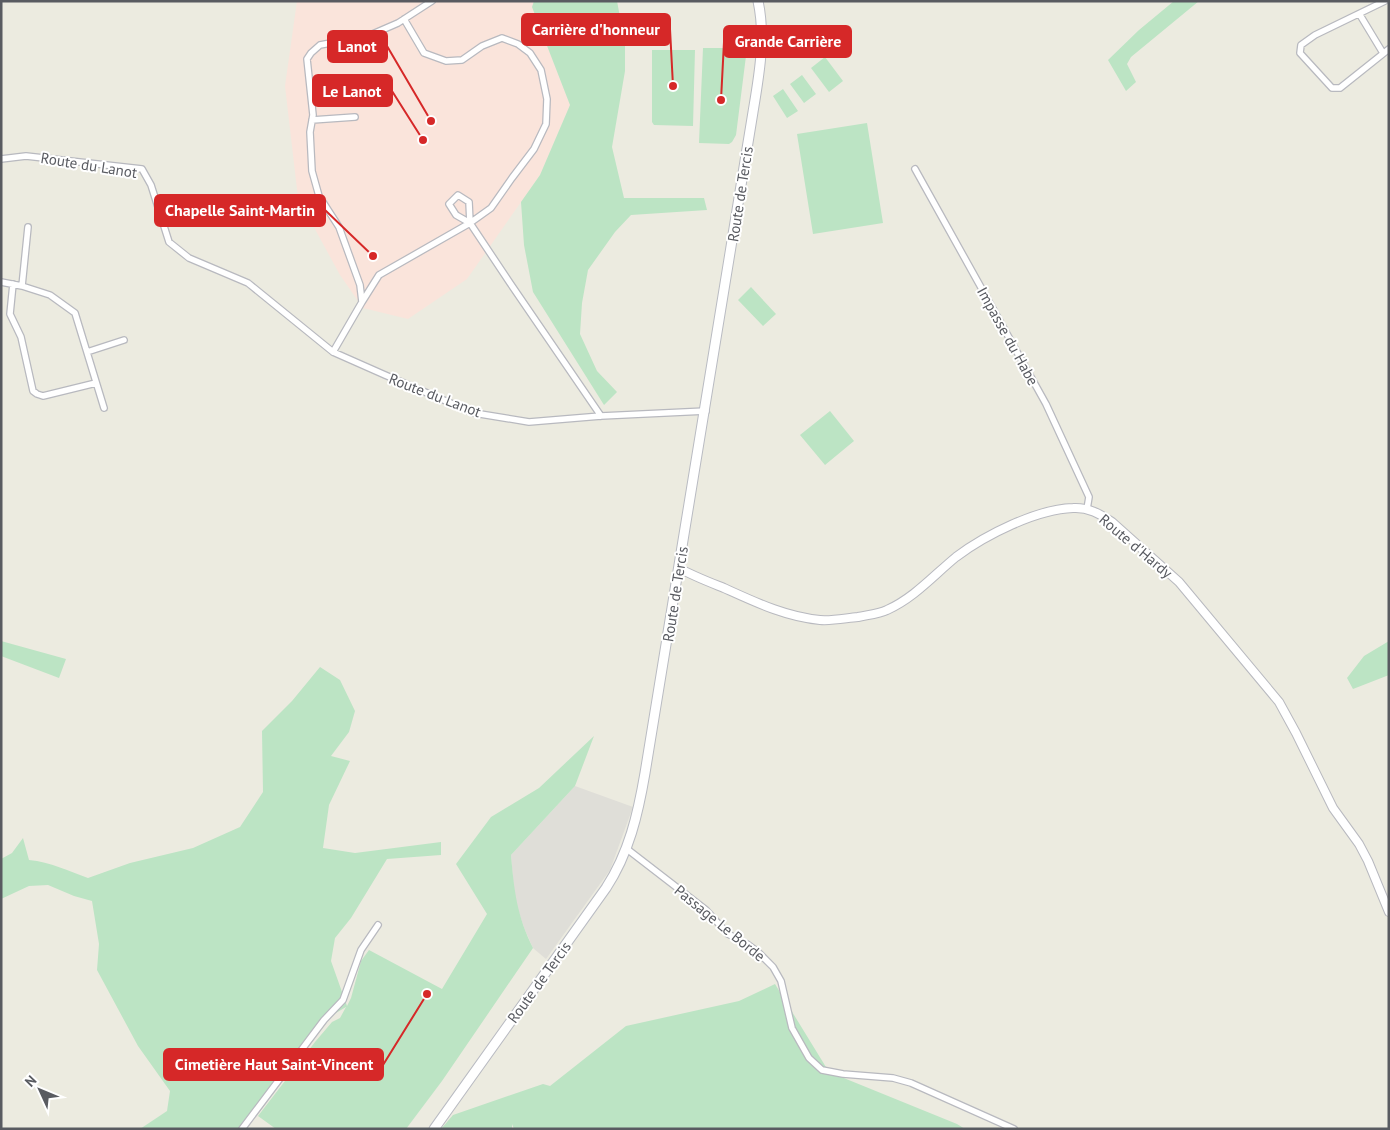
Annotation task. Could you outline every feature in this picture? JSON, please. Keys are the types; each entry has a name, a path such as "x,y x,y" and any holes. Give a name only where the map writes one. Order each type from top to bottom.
{"main road":[{"name":"Route de Tercis","path":"434,1129 606,888 621,864 627,849 641,797 706,411 761,62 762,39 758,1"}],"street":[{"path":"362,302 360,285 339,227 319,196 312,171 312,120 307,59 320,45 368,36 404,19 432,1"},
{"path":"1360,15 1386,51 1340,88 1332,88 1300,53 1301,45 1315,35 1386,1"},
{"path":"333,352 378,275 470,223 492,208 534,149 546,124 547,99 540,70 530,53 518,44 502,38 482,46 462,60 446,61 424,53 404,19"},
{"path":"312,120 355,117"},
{"name":"Route du Lanot","path":"1,160 34,156 142,169 151,185 169,242 189,258 248,283 333,352 384,376 474,413 529,422 601,416 706,411"},
{"name":"Impasse du Habe","path":"914,169 1046,404 1088,497 1087,509"},
{"path":"470,223 469,202 458,195 449,204 456,215 470,223 601,416"},
{"path":"22,286 28,227"},
{"path":"1,282 22,286 50,295 75,313 104,408"},
{"path":"13,284 10,314 21,337 33,390 43,396 96,382"},
{"path":"87,352 124,340"},
{"name":"Route d'Hardy","path":"679,568 779,611 801,617 821,620 865,616 887,610 902,601 918,591 957,556 997,532 1019,522 1045,513 1074,508 1087,509 1100,514 1112,522 1179,582 1279,702 1333,808 1359,844 1368,861 1389,912"},
{"name":"Passage Le Borde","path":"627,849 706,910 728,934 758,952 772,967 781,981 792,1028 810,1058 822,1070 843,1074 893,1078 910,1083 1014,1129"},
{"path":"242,1129 324,1020 342,1000 360,950 378,925"}],"shaded area":[{"path":"297,1 534,1 532,7 570,105 540,175 467,279 408,319 363,308 340,275 298,198 285,86"},
{"path":"575,786 633,807 610,870 546,959 533,948 518,910 514,892 511,855"}],"green space":[{"path":"534,1 617,1 625,44 625,71 612,147 624,198 704,198 707,210 631,215 615,232 588,270 582,303 580,334 597,371 617,392 604,405 533,292 524,245 521,202 540,175 570,105 532,7"},
{"path":"1174,1 1199,1 1131,57 1127,64 1136,82 1126,91 1108,60 1139,30"},
{"path":"703,48 740,48 745,51 746,56 736,135 729,144 699,143"},
{"path":"652,50 695,50 693,126 654,125 652,122"},
{"path":"825,57 843,81 829,92 811,68"},
{"path":"802,75 816,94 804,103 790,84"},
{"path":"783,89 798,111 787,118 773,96"},
{"path":"867,123 883,223 813,234 797,134"},
{"path":"751,287 776,314 763,326 738,300"},
{"path":"830,411 854,441 825,465 800,435"},
{"path":"1,641 66,659 59,678 1,656"},
{"path":"1389,641 1389,675 1353,689 1347,678 1364,656"},
{"path":"320,667 340,680 355,711 349,732 331,756 350,761 329,805 323,848 355,853 441,842 441,855 387,859 351,918 335,938 331,961 347,1006 361,961 369,950 442,989 487,914 456,864 491,817 539,788 594,736 575,786 511,855 517,903 523,925 533,948 442,1081 406,1129 276,1129 258,1116 315,1042 332,1022 340,1018 346,1007 324,1020 242,1129 140,1129 167,1111 170,1091 138,1046 97,970 99,944 92,901 48,885 29,886 1,899 1,859 12,853 23,838 29,860 52,865 88,878 130,863 193,848 240,827 263,792 262,731 292,701"},
{"path":"775,984 829,1072 957,1124 965,1129 514,1129 512,1124 512,1129 441,1129 453,1115 543,1084 550,1086 626,1026 739,1001"}],"place":[{"name":"Carrière d'honneur","path":"673,86"},
{"name":"Grande Carrière","path":"721,100"},
{"name":"Lanot","path":"431,121"},
{"name":"Le Lanot","path":"423,140"},
{"name":"Chapelle Saint-Martin","path":"373,256"},
{"name":"Cimetière Haut Saint-Vincent","path":"427,994"}]}
